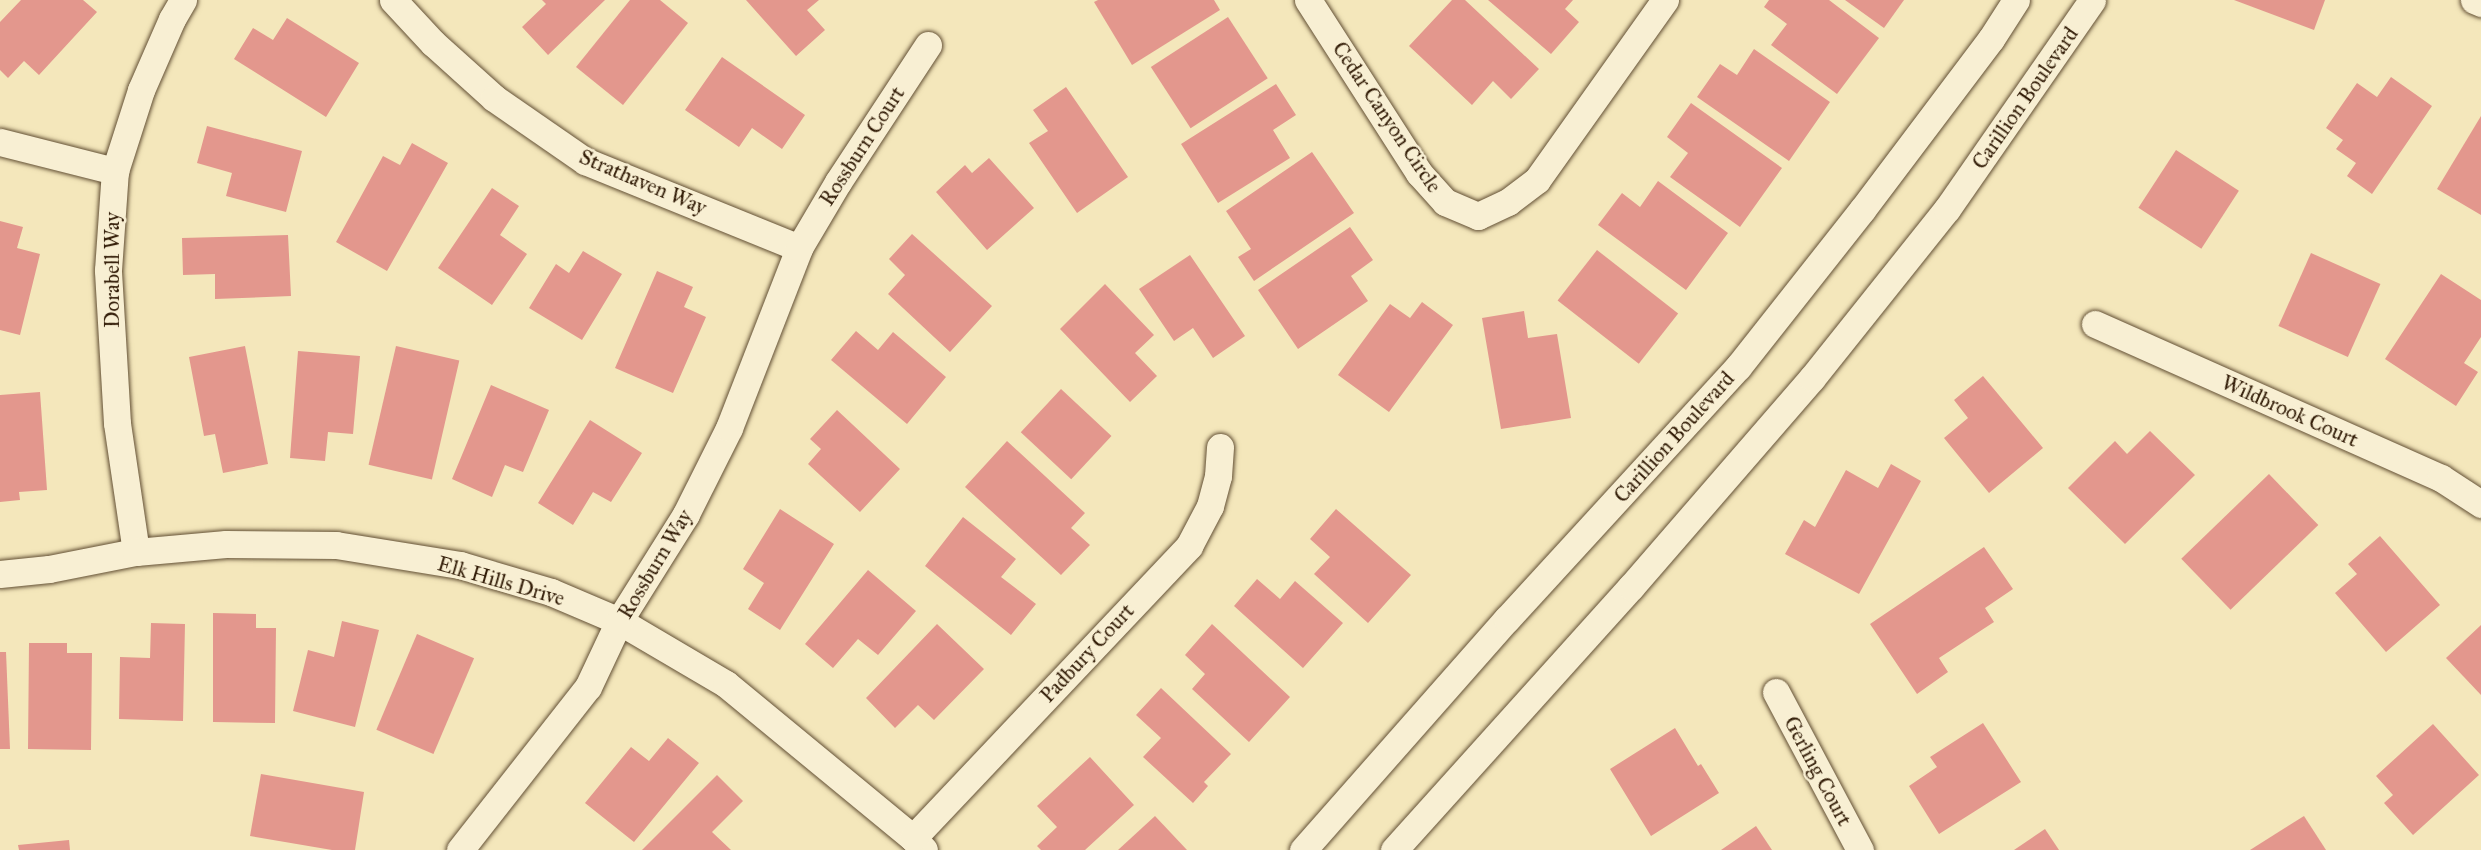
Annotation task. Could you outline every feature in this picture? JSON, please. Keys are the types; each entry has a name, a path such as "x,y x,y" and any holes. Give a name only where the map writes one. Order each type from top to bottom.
{"street":[{"name":"Dorabell Way","path":"136,552 117,423 108,282 115,171 141,90 183,0"},
{"name":"Strathaven Way","path":"393,0 433,42 494,98 585,161 798,248"},
{"name":"Cedar Canyon Circle","path":"1308,0 1419,172 1445,202 1478,216 1508,202 1537,180 1665,0"},
{"name":"Carillion Boulevard","path":"1303,850 1507,619 1738,367 1991,39 2016,0"},
{"name":"Carillion Boulevard","path":"1394,850 1631,587 1812,378 1947,209 2092,0"},
{"path":"2474,0 2481,3"},
{"name":"Rossburn Court","path":"798,248 838,182 928,45"},
{"path":"0,142 115,171"},
{"name":"Rossburn Way","path":"460,850 588,687 619,621 686,514 729,428 798,248"},
{"name":"Wildbrook Court","path":"2095,324 2441,478 2481,504"},
{"name":"Padbury Court","path":"919,844 1188,546 1210,506 1218,476 1220,447"},
{"name":"Elk Hills Drive","path":"0,574 49,569 136,552 226,544 336,545 460,565 551,592 619,621 726,684 919,844"},
{"name":"Gerling Court","path":"1776,692 1860,850"}],"building":[{"path":"21,0 83,0 97,12 39,75 24,61 8,78 0,70 0,22"},
{"path":"542,0 605,0 548,55 522,27 546,4"},
{"path":"630,0 660,0 688,23 623,105 576,67"},
{"path":"746,0 819,0 807,10 825,30 796,56"},
{"path":"1098,0 1214,0 1220,10 1132,65 1094,2"},
{"path":"1452,0 1465,0 1539,69 1511,99 1493,81 1472,105 1409,46"},
{"path":"1488,0 1573,0 1565,9 1579,22 1551,54"},
{"path":"1769,0 1829,0 1879,38 1837,94 1771,45 1787,24 1764,7"},
{"path":"1845,0 1904,0 1884,28"},
{"path":"2234,0 2325,0 2314,30"},
{"path":"1228,17 1268,78 1191,128 1151,67"},
{"path":"287,18 359,63 326,117 234,59 253,28 273,40"},
{"path":"1754,49 1830,102 1789,161 1697,97 1720,64 1737,75"},
{"path":"722,57 805,115 782,149 752,128 739,147 685,110"},
{"path":"2391,77 2432,106 2372,194 2347,176 2356,163 2336,149 2343,140 2326,128 2357,83 2377,97"},
{"path":"1276,84 1296,115 1273,130 1290,158 1218,203 1181,144"},
{"path":"1066,87 1128,177 1077,213 1029,143 1048,131 1033,110"},
{"path":"1691,103 1782,168 1740,227 1670,177 1688,153 1667,137"},
{"path":"2481,116 2481,215 2437,189"},
{"path":"207,126 302,151 286,212 226,196 232,173 197,163"},
{"path":"412,143 448,163 387,271 336,242 383,156 400,165"},
{"path":"2176,150 2239,191 2201,249 2138,208"},
{"path":"1312,152 1354,213 1254,281 1238,257 1251,249 1226,211"},
{"path":"989,158 1034,208 987,250 936,192 965,165 972,173"},
{"path":"1658,181 1728,233 1686,290 1598,225 1622,193 1640,207"},
{"path":"492,188 519,206 500,235 527,254 492,305 438,268"},
{"path":"0,221 23,227 17,248 40,254 20,335 0,330"},
{"path":"1350,227 1373,260 1351,276 1368,301 1298,349 1258,290"},
{"path":"912,234 992,306 950,352 888,294 905,275 889,259"},
{"path":"288,235 291,296 215,299 215,274 183,275 182,238"},
{"path":"1597,250 1678,313 1639,364 1558,300"},
{"path":"583,251 622,274 582,340 529,308 556,264 569,273"},
{"path":"2311,253 2380,284 2348,357 2278,326"},
{"path":"1190,255 1245,336 1213,358 1193,328 1174,341 1139,289"},
{"path":"657,271 693,287 684,307 706,317 673,393 615,368"},
{"path":"2441,274 2481,300 2481,337 2464,363 2478,372 2456,406 2385,359"},
{"path":"1105,284 1154,335 1135,353 1157,376 1130,402 1060,329"},
{"path":"1422,302 1453,325 1389,412 1338,375 1390,304 1410,318"},
{"path":"1524,311 1528,338 1557,334 1571,418 1501,429 1482,318"},
{"path":"856,331 878,350 893,332 946,377 907,424 831,360"},
{"path":"245,346 268,464 223,473 215,434 204,436 189,357"},
{"path":"396,346 459,361 432,479 369,465"},
{"path":"298,351 360,356 353,434 328,432 325,461 290,458"},
{"path":"1983,376 2043,448 1989,493 1944,438 1968,418 1954,400"},
{"path":"491,385 549,410 523,472 505,465 492,497 452,479"},
{"path":"1061,389 1111,436 1071,479 1021,432"},
{"path":"40,392 47,490 19,492 20,500 0,502 0,395"},
{"path":"837,410 900,469 860,512 808,464 821,449 810,439"},
{"path":"590,420 642,453 611,502 593,492 573,525 538,503"},
{"path":"2150,431 2195,475 2125,544 2068,488 2115,441 2127,454"},
{"path":"1007,441 1085,513 1071,528 1090,545 1061,575 965,487"},
{"path":"1891,464 1921,481 1859,594 1785,554 1804,520 1815,527 1846,470 1878,488"},
{"path":"2269,474 2318,525 2231,610 2181,559"},
{"path":"780,509 834,544 780,630 748,609 764,583 743,569"},
{"path":"1336,509 1411,575 1368,623 1314,574 1330,557 1310,539"},
{"path":"963,517 1016,559 1001,577 1036,604 1011,635 925,566"},
{"path":"2380,536 2440,605 2386,652 2335,593 2357,574 2348,564"},
{"path":"1984,547 2013,589 1985,608 1994,622 1939,658 1948,672 1917,694 1870,624"},
{"path":"868,570 916,611 878,655 858,639 833,668 805,644"},
{"path":"1257,579 1280,599 1295,581 1343,623 1303,668 1234,606"},
{"path":"213,613 256,614 256,628 276,628 275,723 213,722"},
{"path":"342,621 379,630 355,727 293,711 308,650 334,657"},
{"path":"151,623 185,624 183,721 119,719 120,657 150,658"},
{"path":"937,624 984,669 934,720 918,705 895,728 866,698"},
{"path":"1212,624 1290,697 1249,742 1192,689 1205,674 1185,655"},
{"path":"2481,625 2481,695 2446,658"},
{"path":"417,634 474,658 433,754 376,730"},
{"path":"29,643 67,643 67,653 92,653 91,750 28,749"},
{"path":"0,652 6,652 10,749 0,749"},
{"path":"1161,688 1231,754 1204,782 1208,786 1193,803 1143,757 1161,738 1136,715"},
{"path":"1983,723 2021,782 1939,834 1909,786 1937,767 1930,757"},
{"path":"2433,724 2479,775 2413,835 2384,803 2393,795 2376,776"},
{"path":"1675,728 1698,766 1701,764 1719,793 1651,836 1610,769"},
{"path":"668,738 699,763 634,842 585,803 631,747 649,761"},
{"path":"1090,757 1134,805 1085,850 1041,850 1037,846 1057,827 1037,806"},
{"path":"261,774 364,792 355,850 332,850 250,836"},
{"path":"717,775 743,801 712,832 731,850 642,850"},
{"path":"1155,816 1187,850 1118,850"},
{"path":"2304,816 2326,850 2250,850"},
{"path":"1756,826 1772,850 1721,850"},
{"path":"2045,829 2059,850 2014,850"},
{"path":"69,840 70,850 19,850 18,845"}]}
